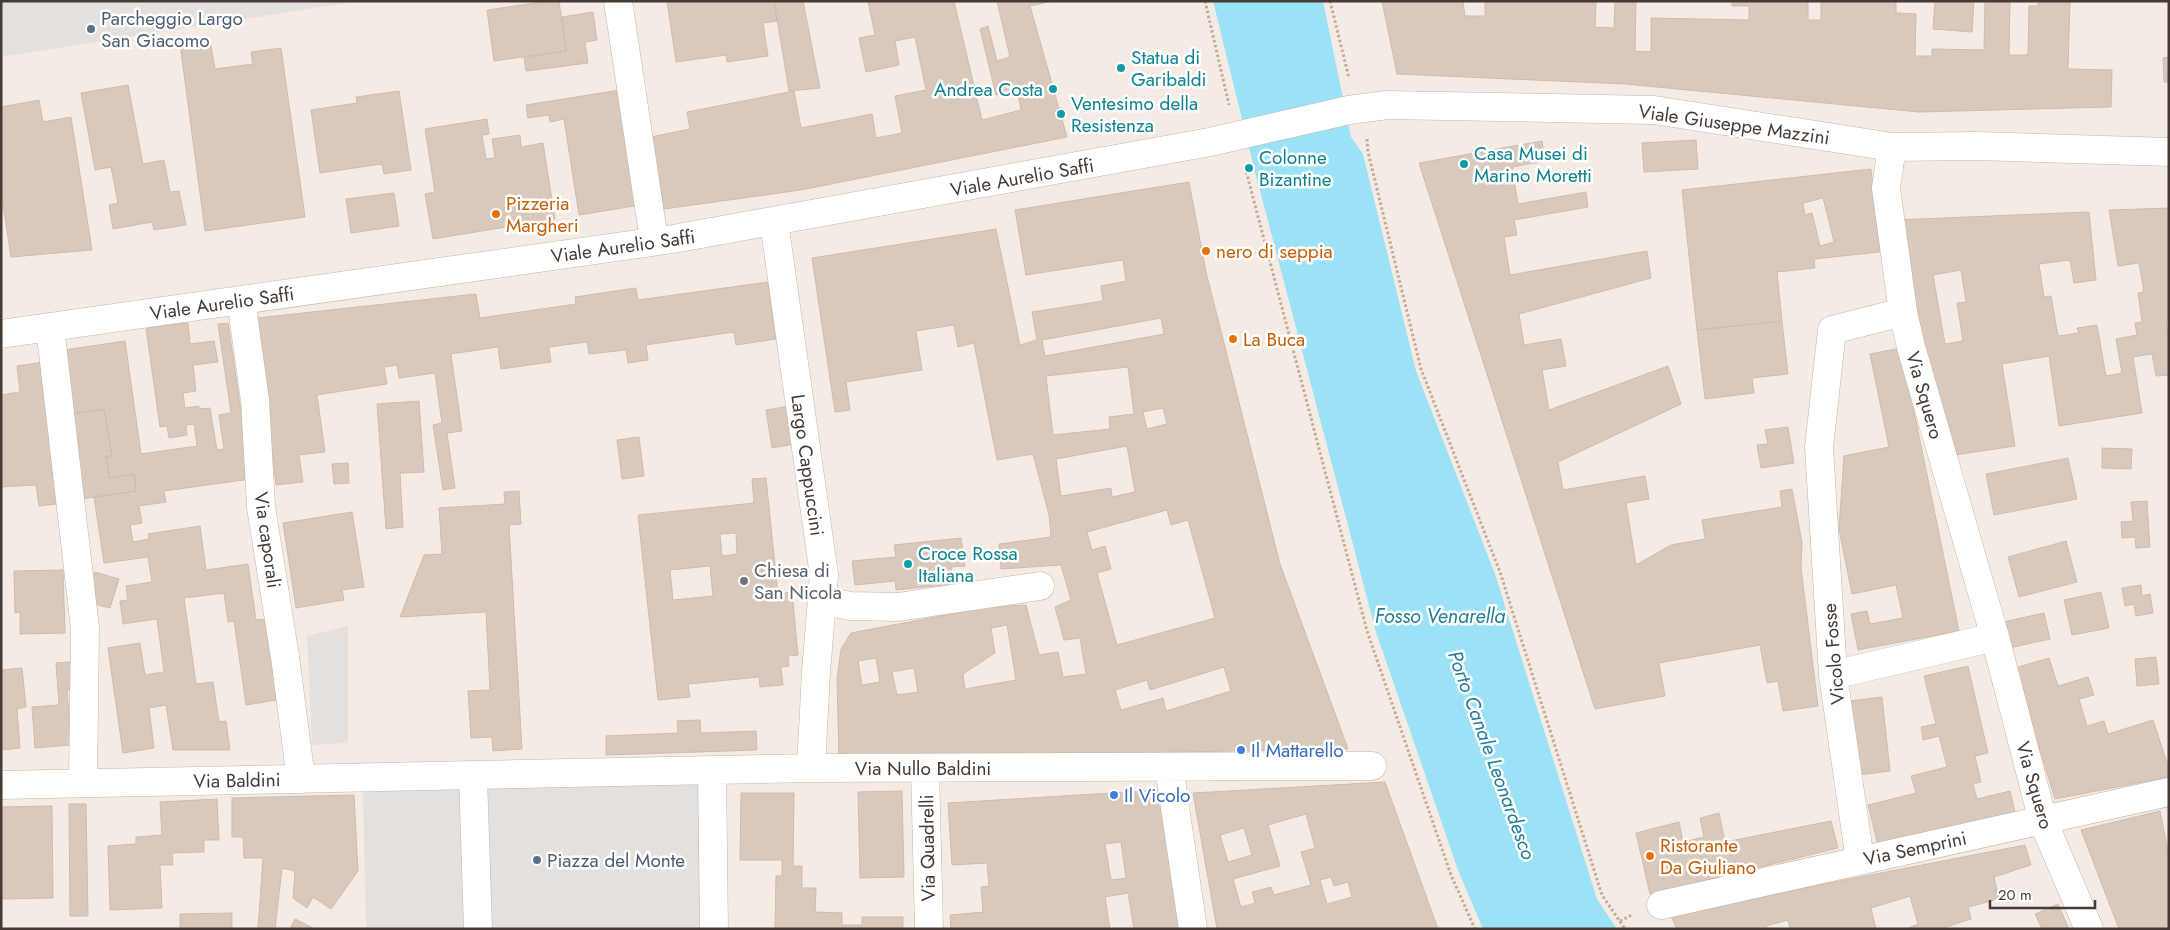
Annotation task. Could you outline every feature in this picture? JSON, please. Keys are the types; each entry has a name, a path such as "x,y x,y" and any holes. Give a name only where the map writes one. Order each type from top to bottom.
{"street":[{"path":"618,1 652,227"},
{"name":"Viale Giuseppe Mazzini","path":"1239,136 1355,109 1387,105 1654,110 1892,147 1976,146 2169,152"},
{"name":"Viale Aurelio Saffi","path":"1,334 673,239 1239,136"},
{"name":"Via Squero","path":"1892,147 1886,188 1903,312 1914,356 1995,637 2043,821 2089,929"},
{"name":"Largo Cappuccini","path":"774,222 824,575 811,768"},
{"name":"Via caporali","path":"241,300 255,400 261,506 285,657 301,780"},
{"name":"Vicolo Fosse","path":"1860,860 1833,675 1819,447 1832,330 1903,312"},
{"path":"50,327 85,628 83,783"},
{"path":"822,601 851,606 898,607 1040,586"},
{"path":"1833,675 1995,637"},
{"name":"Via Nullo Baldini","path":"473,776 712,772 811,768 1372,766"},
{"path":"1169,767 1193,929"},
{"name":"Via Quadrelli","path":"925,768 929,929"},
{"path":"712,772 714,929"},
{"path":"473,776 478,929"},
{"name":"Via Baldini","path":"1,785 473,776"},
{"name":"Via Semprini","path":"1661,905 2169,792"}],"path":[{"path":"1205,1 1367,630 1451,875 1475,929"},
{"path":"1330,1 1355,109 1366,131 1368,152 1421,370 1500,572 1602,895 1625,929"}],"shaded area":[{"name":"Parcheggio Largo San Giacomo","path":"1,1 359,1 1,57"},
{"path":"348,626 348,743 312,745 307,636"},
{"name":"Piazza del Monte","path":"712,771 708,929 366,929 363,792"}],"water":[{"name":"Fosso Venarella","path":"1213,1 1323,1 1351,137 1363,154 1416,371 1495,574 1597,899 1617,929 1483,929 1458,870 1376,632 1254,168"}],"building":[{"path":"559,1 566,51 494,61 487,10"},
{"path":"667,1 774,1 777,21 763,23 768,56 727,62 726,55 676,62"},
{"path":"774,1 803,1 820,88 789,91"},
{"path":"868,1 954,1 982,120 1021,110 1017,90 996,95 980,29 988,26 997,61 1010,57 997,1 1052,1 1030,6 1067,137 801,190 664,209 651,137 690,129 687,112 794,91 801,128 872,114 876,138 902,133 895,96 926,90 915,37 895,41 899,65 866,72 859,38 875,35"},
{"path":"1382,1 1463,1 1465,16 1485,16 1485,1 1596,1 1595,27 1614,28 1615,1 1636,1 1635,51 1651,52 1651,18 1749,20 1749,6 1732,6 1732,1 1808,1 1808,20 1821,20 1821,1 1896,1 1896,13 1916,14 1915,56 1932,56 1932,49 1984,50 1985,1 2010,1 2009,55 2028,55 2029,6 2038,6 2038,1 2070,1 2068,69 2112,70 2111,107 1919,112 1625,84 1397,74"},
{"path":"1935,1 1974,1 1972,32 1933,29"},
{"path":"593,12 597,40 585,42 588,63 526,71 524,57 566,51 562,17"},
{"path":"210,40 215,69 253,64 251,52 281,48 305,217 205,231 180,44"},
{"path":"2169,57 2169,82 2164,82 2163,58"},
{"path":"128,85 143,164 164,160 170,192 179,191 186,225 154,230 152,222 113,229 109,205 118,203 111,167 95,170 81,93"},
{"path":"620,90 640,205 579,215 564,119 550,122 549,115 528,118 526,105"},
{"path":"399,91 411,170 384,174 382,164 320,173 311,110 357,103 356,97"},
{"path":"39,100 43,122 71,117 92,250 11,257 1,191 1,107"},
{"path":"487,119 489,134 482,135 486,159 495,158 492,139 520,135 521,147 543,143 555,219 433,239 425,194 435,192 425,129"},
{"path":"1696,140 1698,169 1644,172 1642,143"},
{"path":"1542,141 1545,161 1512,167 1518,204 1586,192 1588,207 1514,220 1517,235 1504,237 1510,275 1647,251 1651,278 1519,314 1524,345 1561,339 1566,366 1542,370 1549,410 1668,366 1681,404 1558,462 1563,490 1645,476 1649,499 1626,503 1636,565 1671,545 1705,539 1702,520 1782,507 1780,491 1792,489 1802,542 1801,568 1818,706 1783,711 1778,681 1767,683 1760,645 1659,663 1665,696 1595,709 1419,163"},
{"path":"1871,169 1880,252 1814,259 1815,268 1777,272 1782,321 1697,330 1682,190","holes":["1823,198 1834,242 1820,246 1812,213 1805,215 1803,203"]},
{"path":"1189,182 1206,272 1280,564 1348,749 839,758 837,679 841,649 851,633 988,607 1026,605 1039,655 1058,652 1063,677 1086,674 1080,638 1064,640 1055,607 1071,600 1061,565 1001,569 999,544 1051,537 1049,515 1033,454 997,460 974,343 958,347 954,325 916,331 922,370 846,382 850,410 835,412 812,258 996,229 1020,345 1037,340 1032,312 1103,301 1101,286 1126,281 1123,260 1026,275 1015,210","holes":["1161,318 1164,334 1045,356 1042,340","1128,367 1134,414 1109,417 1110,429 1053,435 1046,376","1163,408 1167,424 1147,429 1143,412","1127,446 1135,492 1112,497 1111,488 1061,496 1056,459","1167,510 1171,525 1188,520 1215,618 1117,645 1097,573 1111,569 1105,546 1092,550 1087,532","1007,625 1016,680 965,689 963,674 995,653 991,628","876,658 880,682 862,685 858,661","1224,667 1231,691 1166,711 1163,698 1121,710 1115,690 1147,680 1150,690","914,668 918,692 897,695 892,672"]},
{"path":"394,193 399,226 351,233 346,199"},
{"path":"2169,208 2169,321 2166,321 2169,341 2169,375 2156,376 2152,354 2133,357 2142,413 2059,426 2049,356 2002,364 2015,446 1948,456 1894,220 2089,212 2096,280 2074,283 2070,260 2039,264 2044,297 2051,296 2058,336 2079,333 2077,328 2097,325 2106,376 2122,373 2116,339 2137,335 2135,323 2142,322 2138,293 2144,292 2139,263 2118,266 2109,210","holes":["1961,270 1966,302 1957,303 1963,341 1945,344 1933,275"]},
{"path":"768,282 776,339 736,345 734,332 646,345 648,360 628,363 626,350 589,354 587,342 549,347 551,362 501,369 498,347 451,354 462,431 447,433 455,488 443,490 433,425 442,423 435,373 399,378 397,365 384,367 387,384 317,395 325,452 299,455 303,482 276,485 257,318 476,294 480,318 576,304 575,297 636,288 638,300"},
{"path":"1782,321 1788,374 1752,378 1754,393 1705,399 1697,330"},
{"path":"188,323 190,344 214,341 218,362 193,365 196,391 183,393 185,408 199,406 199,409 210,408 217,450 224,449 219,415 231,413 218,324 228,323 251,479 164,491 166,502 139,506 142,523 130,525 133,542 149,539 148,534 200,526 206,570 248,564 256,620 266,619 277,700 246,705 234,621 228,622 224,593 184,598 196,684 213,682 219,722 226,721 230,750 173,750 166,705 149,708 154,748 123,753 108,648 140,643 145,675 164,672 157,619 123,624 120,601 128,600 126,586 152,582 148,557 104,563 94,497 136,491 134,474 109,478 106,456 112,456 104,409 73,414 64,350 125,341 141,454 197,446 194,424 186,425 187,435 169,438 167,426 160,427 146,328"},
{"path":"1901,348 1959,631 1858,650 1851,614 1867,611 1870,624 1903,618 1896,585 1852,594 1839,529 1844,456 1889,447 1870,354"},
{"path":"44,362 65,503 39,506 36,485 1,487 1,395 20,392 17,366"},
{"path":"419,401 424,472 400,473 403,527 386,529 377,404"},
{"path":"790,406 795,444 772,448 766,410"},
{"path":"104,409 112,456 106,456 109,478 134,474 136,491 81,499 73,414"},
{"path":"1788,427 1794,463 1761,468 1757,445 1768,444 1765,430"},
{"path":"639,437 644,476 622,479 617,440"},
{"path":"2102,448 2132,449 2131,469 2102,468"},
{"path":"2068,458 2077,499 1994,515 1986,474"},
{"path":"348,463 349,483 334,484 332,464"},
{"name":"Chiesa di San Nicola","path":"766,478 778,594 792,592 798,655 788,656 789,666 781,667 783,685 760,687 759,677 688,684 690,697 658,700 638,515 754,503 752,479","holes":["736,533 737,554 722,556 720,534","710,566 713,596 673,600 670,570"]},
{"path":"519,491 521,524 509,525 522,749 493,751 492,737 471,738 468,691 490,690 486,612 400,617 424,555 442,554 439,508 505,504 504,492"},
{"path":"2147,501 2150,547 2136,548 2135,537 2122,538 2121,522 2133,521 2131,502"},
{"path":"352,512 364,587 342,590 344,600 296,608 283,523"},
{"name":"Croce Rossa Italiana","path":"961,538 965,566 951,567 953,584 896,590 895,581 855,585 852,561 896,557 894,545"},
{"path":"2066,541 2077,582 2019,597 2008,557"},
{"path":"63,570 65,633 20,634 20,612 15,613 14,571"},
{"path":"95,572 119,579 110,608 86,602"},
{"path":"2141,585 2142,596 2150,594 2153,613 2136,616 2134,604 2125,606 2122,588"},
{"path":"2101,592 2109,628 2072,635 2064,600"},
{"path":"2044,613 2050,639 2009,648 2003,622"},
{"path":"2156,657 2159,684 2137,686 2135,659"},
{"path":"2049,658 2058,686 2088,677 2094,695 2079,699 2087,726 2104,721 2108,734 2153,720 2169,769 2169,777 2055,799 2015,668"},
{"path":"77,661 80,689 67,690 71,745 35,748 32,707 59,705 56,663"},
{"path":"1968,666 1988,753 1975,756 1981,782 1973,784 1977,799 2010,791 2015,812 1878,845 1868,805 1916,793 1911,776 1947,767 1939,736 1923,740 1921,727 1936,724 1924,676"},
{"path":"22,668 26,707 17,709 20,748 1,750 1,670"},
{"path":"1882,697 1890,771 1858,775 1849,701"},
{"path":"700,720 701,733 756,731 757,750 606,755 606,736 678,733 677,721"},
{"path":"1385,782 1438,929 1217,929 1193,793","holes":["1306,814 1315,848 1301,852 1311,885 1274,895 1271,887 1252,892 1255,903 1241,907 1233,879 1280,866 1268,825","1244,828 1252,855 1228,862 1220,835","1331,877 1334,886 1348,882 1352,897 1327,904 1320,880"]},
{"path":"1161,790 1182,929 1134,929 1128,893 1105,897 1110,929 951,929 950,915 983,912 981,887 989,886 987,863 952,865 948,803","holes":["1121,842 1126,878 1111,880 1105,844"]},
{"path":"902,791 904,877 860,878 858,792"},
{"path":"741,793 794,793 793,866 802,866 802,888 816,888 815,912 842,913 842,925 862,925 862,917 903,917 903,929 775,929 776,876 782,876 782,860 740,860"},
{"path":"354,795 358,871 331,909 313,897 307,908 293,898 295,871 282,868 275,929 258,929 263,858 244,858 243,837 232,837 232,798"},
{"path":"217,799 219,840 204,840 204,852 172,853 173,865 160,865 162,908 110,910 108,846 136,844 136,837 162,835 160,802"},
{"path":"69,804 86,804 88,916 70,916"},
{"path":"52,806 53,898 1,899 1,807"},
{"path":"2160,811 2169,856 2169,929 2119,929 2081,830"},
{"path":"1719,813 1725,842 1831,821 1838,848 1650,894 1636,833 1679,822 1683,842 1704,837 1700,818"},
{"path":"2025,845 2031,865 1994,877 1999,899 1968,907 1971,919 1940,929 1906,929 1918,924 1910,896 1871,908 1876,929 1790,929 1788,920 1766,926 1767,929 1677,929 1670,914"},
{"path":"2058,904 2069,929 2042,929 2035,914"},
{"path":"232,913 232,929 180,929 180,914"},
{"path":"295,919 315,929 290,929"}],"place":[{"name":"Parcheggio Largo San Giacomo","path":"91,29"},
{"name":"Statua di Garibaldi","path":"1121,68"},
{"name":"Andrea Costa","path":"1053,89"},
{"name":"Ventesimo della Resistenza","path":"1061,114"},
{"name":"Casa Musei di Marino Moretti","path":"1464,164"},
{"name":"Colonne Bizantine","path":"1249,168"},
{"name":"Pizzeria Margheri","path":"496,214"},
{"name":"nero di seppia","path":"1206,251"},
{"name":"La Buca","path":"1233,339"},
{"name":"Croce Rossa Italiana","path":"908,564"},
{"name":"Chiesa di San Nicola","path":"744,581"},
{"name":"Il Mattarello","path":"1241,750"},
{"name":"Il Vicolo","path":"1114,795"},
{"name":"Ristorante Da Giuliano","path":"1650,856"},
{"name":"Piazza del Monte","path":"537,860"}],"water label":[{"name":"Porto Canale Leonardesco","path":"1492,755"}]}
